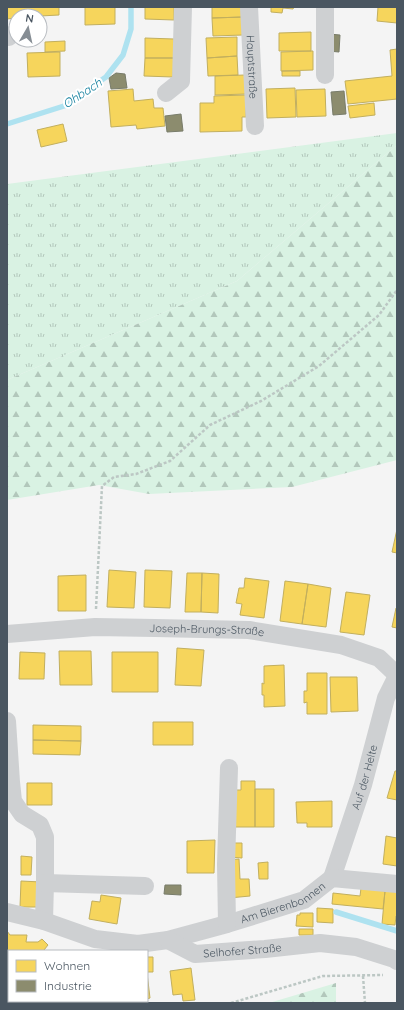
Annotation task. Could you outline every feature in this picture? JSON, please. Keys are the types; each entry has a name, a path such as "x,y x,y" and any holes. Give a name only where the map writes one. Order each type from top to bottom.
{"street":[{"path":"166,93 181,81 183,7"},
{"name":"Hauptstraße","path":"249,7 254,126"},
{"path":"325,7 325,75"},
{"name":"Joseph-Brungs-Straße","path":"7,634 95,627 249,630 341,645 380,658 397,676"},
{"name":"Auf der Helte","path":"332,878 363,785 386,698 397,676"},
{"path":"7,721 13,801 22,814 40,825 45,837 44,921"},
{"path":"227,924 226,864 229,768"},
{"name":"Am Bierenbonnen","path":"168,940 227,924 304,900 332,878 397,884"},
{"path":"45,883 145,886"},
{"path":"7,912 44,921 95,939 138,944 168,940"},
{"name":"Selhofer Straße","path":"168,940 195,954 320,943 356,948 394,959 392,968"}],"path":[{"path":"95,627 102,486 114,477 136,474 170,461 210,425 261,401 319,366 379,315 397,290"},
{"path":"231,1003 323,976 363,976 392,968"},
{"path":"363,976 365,1003"}],"green space":[{"path":"397,133 397,145 237,281 7,380 7,184"},
{"path":"397,145 397,460 292,487 149,494 99,485 7,500 7,380 237,281"},
{"path":"336,983 336,1003 269,1003"}],"building: Wohnen":[{"path":"7,7 59,7 59,15 48,16 48,8 8,8 7,19"},
{"path":"85,7 115,7 115,24 85,25"},
{"path":"145,7 174,7 174,20 145,19"},
{"path":"212,7 242,7 243,17 212,18"},
{"path":"271,7 294,7 293,9 283,8 282,13 271,12"},
{"path":"378,7 397,7 397,23 377,21"},
{"path":"243,17 243,35 213,36 212,18"},
{"path":"311,32 311,51 279,51 279,33"},
{"path":"237,37 237,56 207,58 206,38"},
{"path":"145,38 174,39 174,58 145,58"},
{"path":"65,41 65,51 45,52 45,48 48,48 48,42"},
{"path":"397,49 397,99 348,104 345,81 392,76 390,50"},
{"path":"313,51 313,70 281,71 281,52"},
{"path":"60,52 60,76 28,77 27,53"},
{"path":"237,56 238,75 208,76 207,58"},
{"path":"145,58 174,58 173,77 144,76"},
{"path":"282,71 300,71 300,76 282,76"},
{"path":"245,75 246,94 215,95 215,76"},
{"path":"295,88 296,117 267,118 266,89"},
{"path":"133,89 134,101 153,99 154,108 163,108 165,126 137,129 136,125 111,127 108,91"},
{"path":"325,89 326,116 297,117 296,90"},
{"path":"246,95 246,117 242,117 242,131 200,132 200,103 214,103 214,96"},
{"path":"374,103 375,115 350,118 348,106"},
{"path":"63,124 67,141 41,147 37,130"},
{"path":"397,529 397,553 392,552"},
{"path":"109,570 136,572 134,608 107,607"},
{"path":"145,570 172,571 170,608 144,607"},
{"path":"187,573 202,573 201,612 185,612"},
{"path":"202,573 219,574 218,613 201,612"},
{"path":"86,575 86,611 58,611 58,576"},
{"path":"245,578 269,581 264,618 240,615 242,604 236,603 239,588 244,588"},
{"path":"285,581 308,584 302,624 280,621"},
{"path":"308,584 331,588 326,627 302,624"},
{"path":"346,592 370,595 364,635 340,632"},
{"path":"397,608 397,628 392,627"},
{"path":"177,648 204,650 201,686 175,685"},
{"path":"59,651 91,651 92,685 60,685"},
{"path":"20,652 45,653 44,679 19,679"},
{"path":"112,652 158,652 158,692 112,692"},
{"path":"284,665 285,706 264,707 262,683 264,684 264,666"},
{"path":"307,673 327,673 327,714 307,714 307,702 304,703 304,691 307,691"},
{"path":"330,677 357,677 358,711 331,712"},
{"path":"153,722 193,722 193,745 153,745"},
{"path":"33,725 81,726 81,741 33,740"},
{"path":"33,740 81,741 80,755 33,754"},
{"path":"395,771 397,771 397,800 387,798"},
{"path":"241,781 255,781 255,827 231,827 231,790 241,790"},
{"path":"27,783 52,783 52,805 27,805"},
{"path":"255,789 274,789 274,827 255,827"},
{"path":"332,801 332,827 307,827 307,823 297,823 296,802"},
{"path":"386,836 397,838 397,866 383,864"},
{"path":"215,840 214,873 187,873 187,841"},
{"path":"230,843 242,843 242,858 229,857"},
{"path":"21,856 32,857 31,875 21,875"},
{"path":"239,859 240,879 249,879 250,896 229,898 227,860"},
{"path":"268,862 268,879 259,879 258,863"},
{"path":"21,881 41,882 40,907 20,907"},
{"path":"361,888 385,891 383,909 332,904 333,893 360,896"},
{"path":"385,891 397,892 397,916 395,925 382,924"},
{"path":"101,895 121,898 117,924 89,919 92,901 100,902"},
{"path":"317,908 333,909 333,923 317,922"},
{"path":"300,913 313,913 313,927 296,926 297,915 300,915"},
{"path":"299,929 313,929 313,935 299,935"},
{"path":"7,931 10,935 27,935 26,942 38,942 42,939 48,945 44,950 8,950 7,978"},
{"path":"148,957 153,957 153,972 148,972"},
{"path":"191,968 195,1000 183,1001 182,994 173,995 170,971"},
{"path":"148,981 150,998 148,999"}],"building: Industrie":[{"path":"329,34 340,35 339,52 328,51"},
{"path":"116,73 125,74 127,88 111,89 109,78"},
{"path":"344,91 346,114 333,115 331,92"},
{"path":"181,114 183,131 167,132 165,116"},
{"path":"165,885 181,885 181,895 164,894"}],"waterway":[{"name":"Ohbach","path":"7,124 64,106 106,77 123,55 131,29 131,7"},
{"path":"336,912 397,931"}]}
